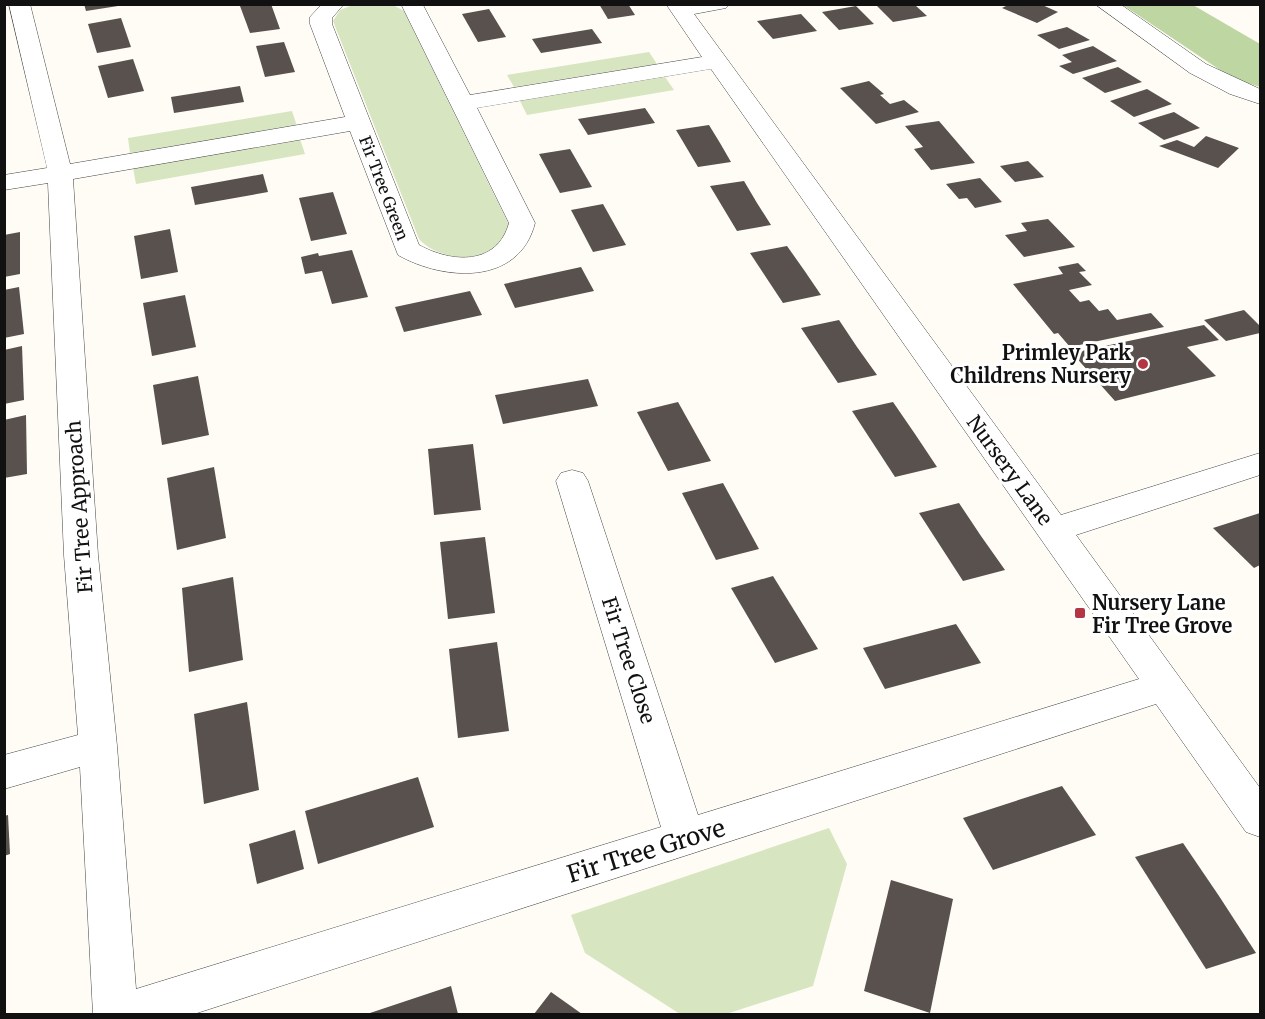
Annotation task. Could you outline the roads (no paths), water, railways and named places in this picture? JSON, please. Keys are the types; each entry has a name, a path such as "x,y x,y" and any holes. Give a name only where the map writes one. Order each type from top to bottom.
{"street":[{"name":"Fir Tree Approach","path":"19,4 60,172 81,555 98,746 115,1014"},
{"name":"Fir Tree Green","path":"334,4 321,17 321,24 407,249 420,258 438,264 459,266 481,263 500,256 514,246 522,235 522,223 465,104 416,9 411,4"},
{"path":"678,7 719,4"},
{"path":"1105,4 1203,74 1236,90 1260,97"},
{"name":"Nursery Lane","path":"678,7 1260,819"},
{"path":"465,104 717,61"},
{"path":"4,183 358,122"},
{"path":"1053,530 1260,464"},
{"name":"Fir Tree Close","path":"572,481 685,839"},
{"name":"Fir Tree Grove","path":"127,1014 1164,686"},
{"path":"4,772 98,746"}],"place":[{"name":"Primley Park Childrens Nursery","path":"1143,364"},
{"name":"Nursery Lane Fir Tree Grove","path":"1080,613"}]}
